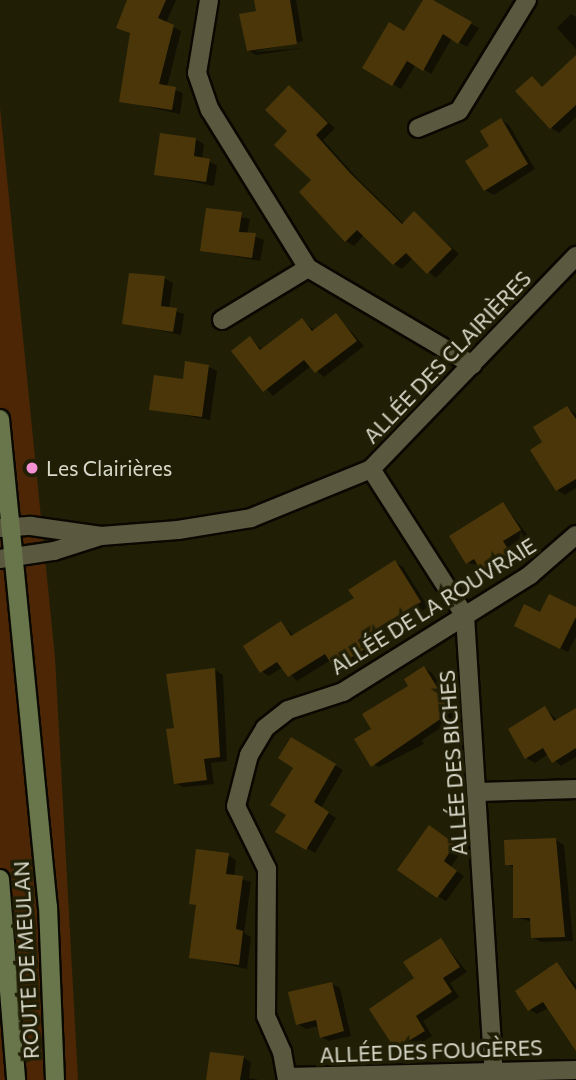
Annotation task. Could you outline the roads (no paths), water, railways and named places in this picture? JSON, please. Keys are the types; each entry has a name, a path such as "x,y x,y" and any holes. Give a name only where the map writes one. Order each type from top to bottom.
{"main road":[{"name":"ROUTE DE MEULAN","path":"0,419 7,559 48,906 55,1080"},
{"name":"ROUTE DE MEULAN","path":"0,879 16,1080"}],"street":[{"path":"209,0 197,73 211,110 308,268 473,365"},
{"path":"418,128 459,110 527,0"},
{"name":"ALLÉE DES CLAIRIÈRES","path":"5,528 101,536 178,530 251,518 371,469 576,256"},
{"path":"222,320 308,268"},
{"name":"ALLÉE DES BICHES","path":"371,469 465,615 497,1076"},
{"name":"ALLÉE DES CLAIRIÈRES","path":"7,559 101,536"},
{"name":"ALLÉE DE LA ROUVRAIE","path":"287,1079 282,1052 266,1016 267,869 236,806 249,755 265,728 288,710 343,692 530,575 576,536"},
{"path":"479,792 576,789"},
{"name":"ALLÉE DES FOUGÈRES","path":"287,1079 497,1076 576,1070"}],"place":[{"name":"Les Clairières","path":"32,468"}]}
